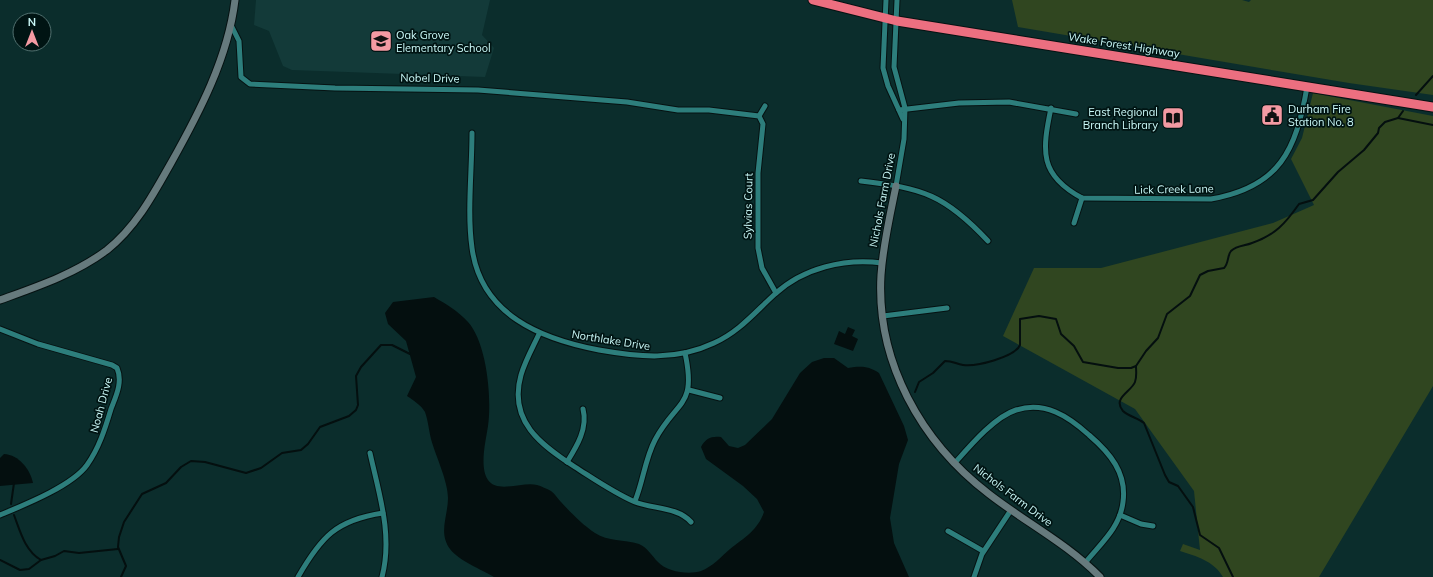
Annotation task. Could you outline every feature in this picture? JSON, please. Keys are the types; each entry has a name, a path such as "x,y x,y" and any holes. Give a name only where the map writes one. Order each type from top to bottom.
{"highway":[{"name":"Wake Forest Highway","path":"813,0 897,21 1433,107"}],"street":[{"path":"0,300 45,283 94,260 123,235 135,222 157,188 200,106 226,44 231,25 234,0"},
{"name":"Nichols Farm Drive","path":"886,0 883,68 888,86 904,120"},
{"name":"Nichols Farm Drive","path":"897,0 894,67 905,108 904,139 882,263 880,292 891,357 906,396 922,425 954,464 984,490 1085,563 1100,577"},
{"name":"Nobel Drive","path":"231,25 239,41 241,77 250,84 335,88 478,90 628,102 674,109 709,110 759,116"},
{"name":"Lick Creek Lane","path":"1051,108 1045,148 1047,164 1066,190 1082,198 1211,199 1225,197 1250,188 1267,176 1284,160 1292,145 1300,123 1307,87"},
{"path":"899,110 905,108 959,103 1010,102 1051,108 1076,114"},
{"path":"759,116 765,106"},
{"name":"Sylvias Court","path":"759,116 763,124 758,172 758,248 762,268 776,293"},
{"name":"Northlake Drive","path":"472,134 471,230 475,263 483,281 497,303 516,320 539,334 565,343 635,356 663,357 686,353 700,349 726,337 750,319 776,293 800,277 820,268 856,261 882,263"},
{"path":"861,181 896,186 928,194 945,202 965,218 988,241"},
{"path":"1074,223 1082,198"},
{"path":"883,316 947,308"},
{"name":"Noah Drive","path":"0,330 38,344 112,365 117,368 120,381 101,440 86,466 74,478 28,503 0,515"},
{"path":"539,334 521,374 519,388 520,409 527,426 535,438 543,446 612,490 635,502 681,513 691,522"},
{"path":"635,502 655,440 681,406 689,390 689,373 686,353"},
{"path":"689,390 720,398"},
{"path":"954,464 998,420 1008,413 1030,408 1054,410 1074,422 1113,459 1123,482 1123,501 1120,515 1114,528 1085,563"},
{"path":"567,462 580,438 585,422 583,409"},
{"path":"370,454 386,530 387,549 382,577"},
{"path":"974,577 983,551 1011,510"},
{"path":"298,577 315,549 340,526 359,518 382,513"},
{"path":"1120,515 1141,524 1153,526"},
{"path":"948,530 983,551"}],"shaded area":[{"name":"Oak Grove Elementary School","path":"256,0 490,0 482,35 494,48 485,77 292,70 283,66 269,31 254,25"},
{"path":"434,297 452,308 468,322 480,343 487,372 489,401 484,461 485,475 488,480 492,484 504,487 531,484 539,485 548,489 577,519 595,533 605,538 633,542 642,545 662,565 678,572 690,573 701,571 709,567 754,529 764,512 757,499 743,486 706,459 701,447 707,440 712,437 721,437 729,446 738,448 745,445 772,419 800,373 812,362 824,358 834,358 848,368 864,367 879,373 904,426 908,440 899,464 890,518 894,543 909,577 494,577 464,561 450,549 446,543 444,524 448,498 446,484 431,439 425,412 419,405 407,396 416,377 406,341 388,324 385,313 393,302"},
{"path":"848,327 855,330 852,336 858,339 853,351 834,344 839,331 845,334"},
{"path":"4,454 14,457 23,464 32,478 33,483 0,486 0,458"}],"green space":[{"path":"1012,0 1242,0 1249,2 1251,0 1433,0 1433,95 1349,83 1018,27"},
{"path":"1313,93 1433,116 1433,386 1319,577 1223,577 1210,563 1180,551 1183,544 1200,550 1194,491 1135,409 1003,336 1034,268 1101,268 1273,223 1314,205 1291,159 1302,138"}],"waterway":[{"path":"1416,95 1433,76"},
{"path":"915,392 919,382 933,373 945,361 969,365 985,363 1011,353 1020,345 1020,319 1039,316 1056,319 1061,334 1074,346 1083,362 1118,368 1131,368 1136,366 1146,351 1158,338 1167,314 1190,296 1200,275 1208,271 1224,268 1233,249 1260,240 1279,228 1299,204 1313,200 1338,172 1364,150 1385,122 1398,118 1403,111"},
{"path":"1398,118 1433,125"},
{"path":"121,577 126,566 118,547 119,537 124,522 142,494 166,483 181,467 191,461 205,462 246,473 261,468 282,453 301,450 308,444 320,427 349,416 356,410 358,405 356,376 361,367 381,345 392,345 410,354"},
{"path":"1136,366 1135,382 1133,386 1123,395 1120,406 1125,413 1144,423 1169,482 1178,486 1193,507 1200,535 1219,548 1233,577"},
{"path":"11,504 14,483"},
{"path":"14,515 27,546 35,556 41,560"},
{"path":"0,560 20,570 29,569 41,560 55,556 64,551 79,553 118,549"}],"place":[{"name":"Oak Grove Elementary School","path":"381,41"},
{"name":"Durham Fire Station No. 8","path":"1272,115"},
{"name":"East Regional Branch Library","path":"1173,118"}]}
